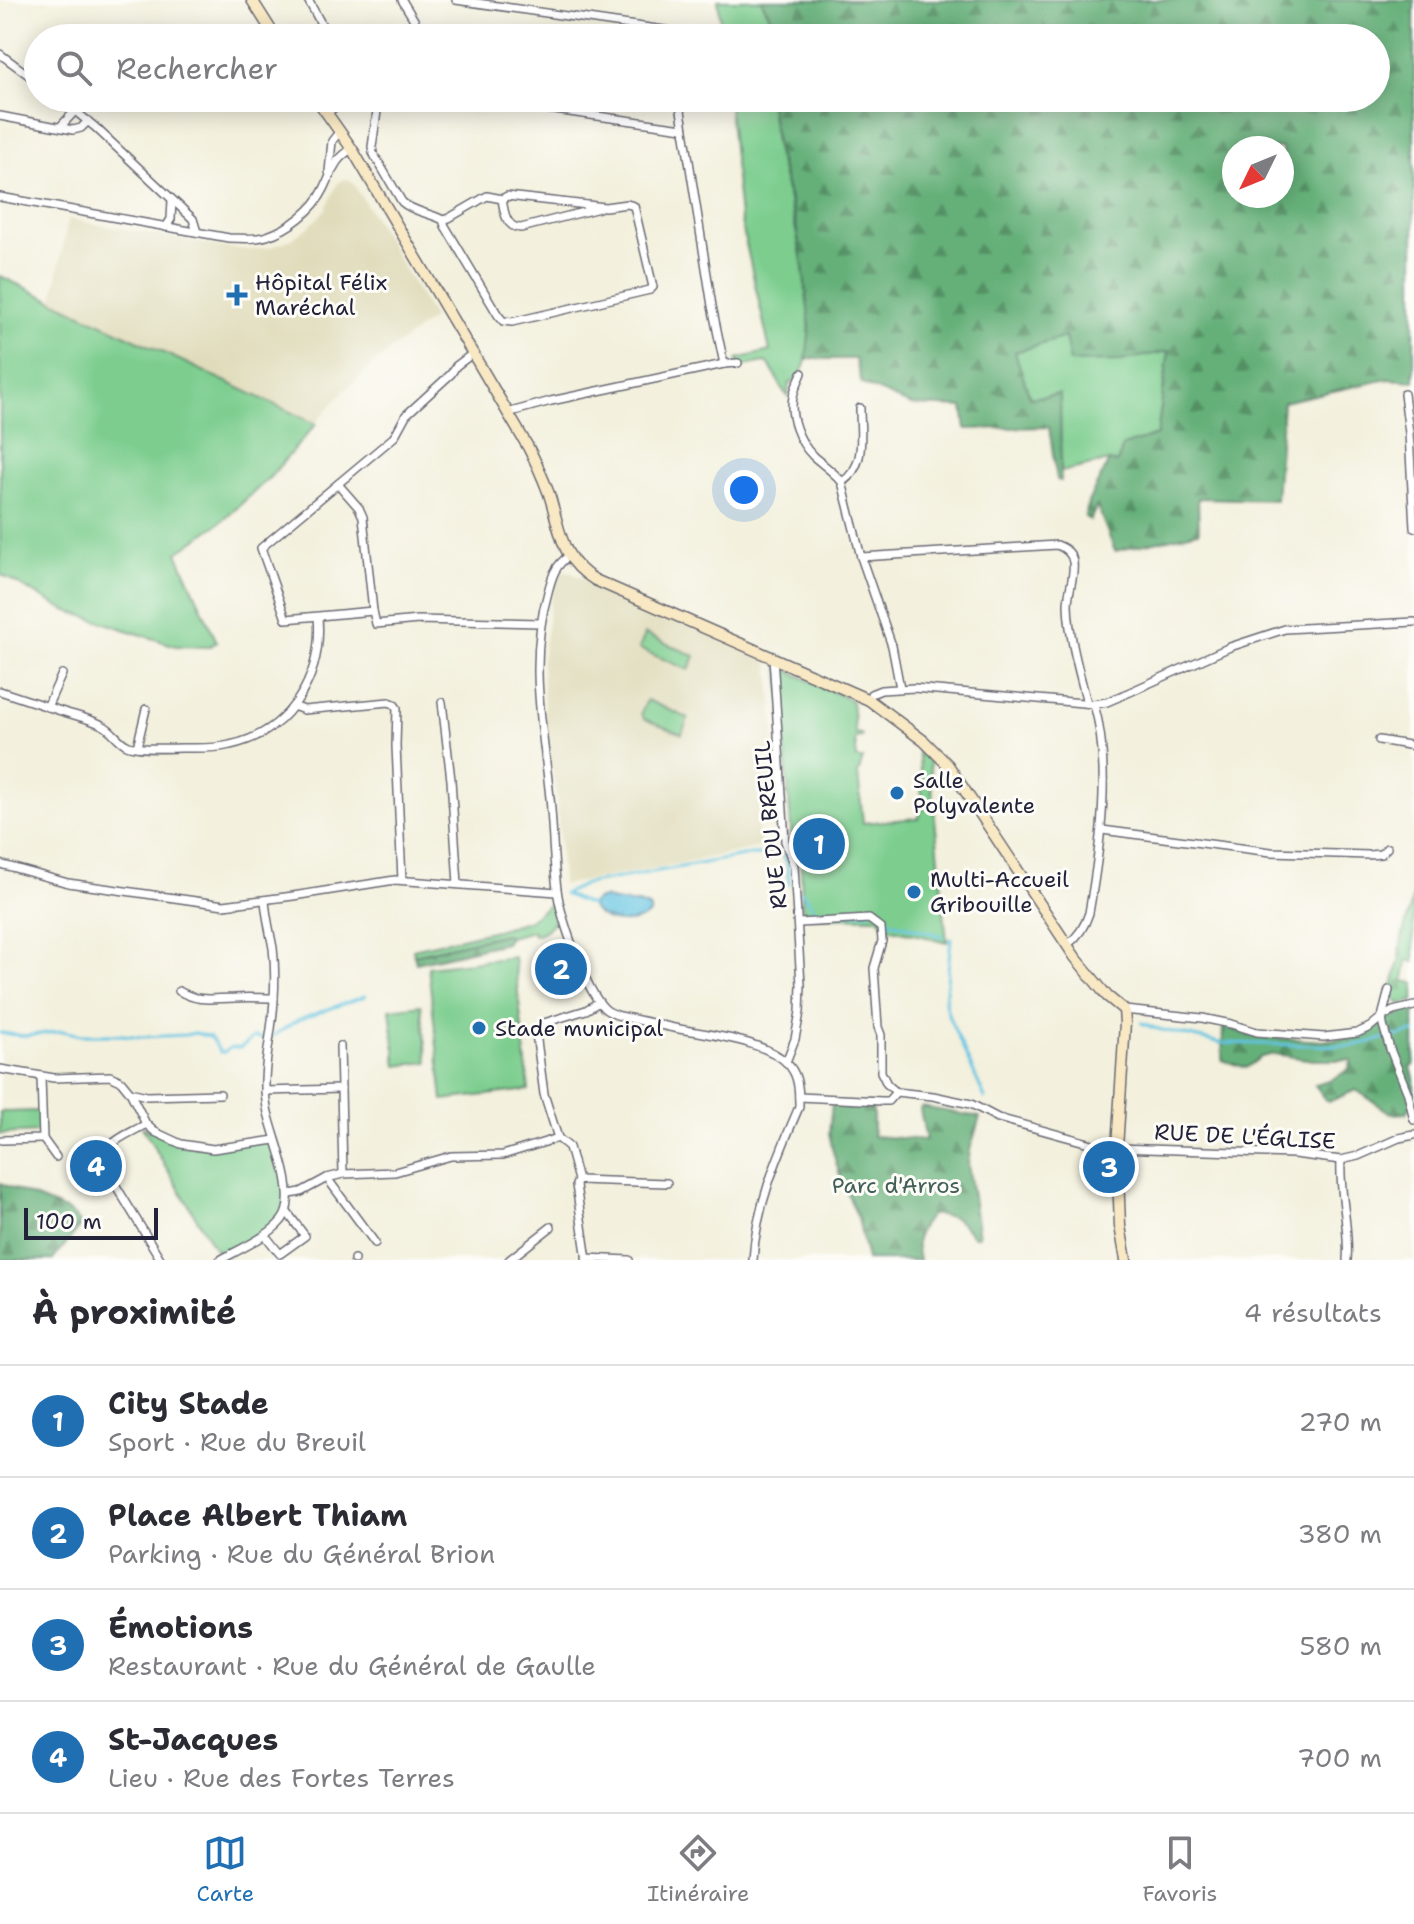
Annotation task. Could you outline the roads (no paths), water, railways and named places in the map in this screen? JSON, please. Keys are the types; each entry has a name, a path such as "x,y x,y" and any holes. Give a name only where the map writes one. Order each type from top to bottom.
{"street":[{"path":"252,0 267,24"},
{"path":"308,0 321,24"},
{"path":"402,0 417,24"},
{"path":"456,0 622,24"},
{"path":"0,54 24,72"},
{"path":"60,127 74,112"},
{"path":"76,112 193,219 197,232"},
{"path":"377,112 373,153 402,202 409,208 443,220 503,321 512,322 652,289 654,285 634,206 605,207 514,228 509,224 502,199"},
{"path":"569,112 683,128"},
{"path":"681,112 724,364"},
{"path":"327,113 352,149 537,465 563,544 576,566 595,580 869,700 924,741 948,765 1067,945 1096,984 1124,1010 1179,1015 1257,1032 1324,1037 1357,1033 1382,1021 1393,1011 1414,1006"},
{"path":"0,116 73,130 81,128 88,121"},
{"path":"0,197 229,238 251,239 274,233 302,217 314,204 324,190 332,141 340,131"},
{"path":"329,174 340,157 352,149"},
{"path":"443,220 487,196 605,207"},
{"path":"166,227 171,219 172,200"},
{"path":"373,611 286,619 261,548 394,437 406,415 472,354"},
{"path":"507,413 551,401 738,363"},
{"path":"802,373 793,393 795,424 804,445 842,482 861,557 892,646 900,688"},
{"path":"1404,394 1414,528"},
{"path":"842,482 854,472 860,458 860,408"},
{"path":"338,484 363,517 376,624 418,620 540,623"},
{"path":"861,557 1057,545 1071,556 1074,563 1068,604 1072,641 1101,743 1102,830 1089,913 1085,925 1067,945"},
{"path":"569,556 554,572 540,623 537,655 557,892 585,976 599,1002 611,1014 742,1040 774,1053 793,1070 799,1107 767,1186 755,1236 753,1260"},
{"path":"0,691 102,725 126,745 197,749 230,745 262,733 293,706 313,667 319,636 318,617"},
{"path":"869,700 871,694 881,690 914,688 1090,704 1107,702 1230,647 1285,629 1414,622"},
{"name":"RUE DU BREUIL","path":"773,657 785,841 794,866 799,923 869,919 881,928 882,941 874,968 881,1035 881,1072 896,1092"},
{"path":"47,707 62,674"},
{"path":"293,706 304,710 389,702 397,708 402,880"},
{"path":"442,702 458,884"},
{"path":"137,747 146,709"},
{"path":"1379,740 1414,746"},
{"path":"1102,830 1285,853 1369,855 1381,854 1387,848"},
{"path":"1,867 68,883 224,905 402,880 557,892"},
{"path":"220,1260 278,1226 287,1212 290,1194 265,1091 274,998 273,951 265,900"},
{"path":"786,1062 795,1039 800,1012 799,923"},
{"path":"1389,990 1382,1021 1414,1120"},
{"path":"179,991 191,998 218,1000 232,997 274,998"},
{"path":"599,1002 586,1010 544,1023 537,1029 544,1094 558,1138 569,1147 578,1180 576,1185 587,1259 629,1260"},
{"path":"1124,1010 1117,1148 1120,1226 1126,1260"},
{"path":"340,1046 343,1174"},
{"path":"0,1069 68,1079 110,1076 121,1081 130,1092 146,1124 155,1132 195,1147 213,1149 275,1140"},
{"path":"41,1077 43,1139 56,1157"},
{"path":"265,1091 341,1089"},
{"path":"130,1092 147,1096 220,1094"},
{"name":"RUE DE L'ÉGLISE","path":"799,1097 888,1101 896,1092 933,1096 964,1102 998,1118 1117,1148 1294,1154 1341,1160 1414,1135"},
{"path":"146,1124 108,1147 104,1162 161,1260"},
{"path":"290,1194 343,1174 395,1172 451,1156 503,1155 558,1138"},
{"path":"2,1140 43,1139"},
{"path":"1341,1160 1347,1260"},
{"path":"327,1178 375,1243"},
{"path":"578,1180 667,1183"},
{"path":"265,1235 280,1254 305,1236 287,1212"},
{"path":"509,1260 551,1227"}],"water":[{"path":"604,898 650,908 650,914 635,921 610,920 595,912 590,905"}],"waterway":[{"path":"564,894 585,884 749,855 782,855 787,862 789,884"},
{"path":"801,892 820,914 869,912"},
{"path":"564,894 590,905"},
{"path":"885,918 942,936"},
{"path":"951,939 945,1002 985,1098"},
{"path":"273,1036 298,1020 365,996"},
{"path":"1142,1023 1220,1043 1352,1046 1414,1032"},
{"path":"0,1033 26,1036 62,1031 81,1035 141,1037 195,1033 210,1037 220,1052 240,1048 254,1037 265,1039"}],"place":[{"name":"Hôpital Félix Maréchal","path":"237,295"},
{"name":"Salle Polyvalente","path":"897,793"},
{"name":"City Stade","path":"819,844"},
{"name":"Multi-Accueil Gribouille","path":"914,892"},
{"name":"Place Albert Thiam","path":"561,969"},
{"name":"Stade municipal","path":"479,1028"},
{"name":"St-Jacques","path":"96,1166"},
{"name":"Émotions","path":"1109,1167"}],"park label":[{"name":"Parc d'Arros","path":"896,1185"}]}
